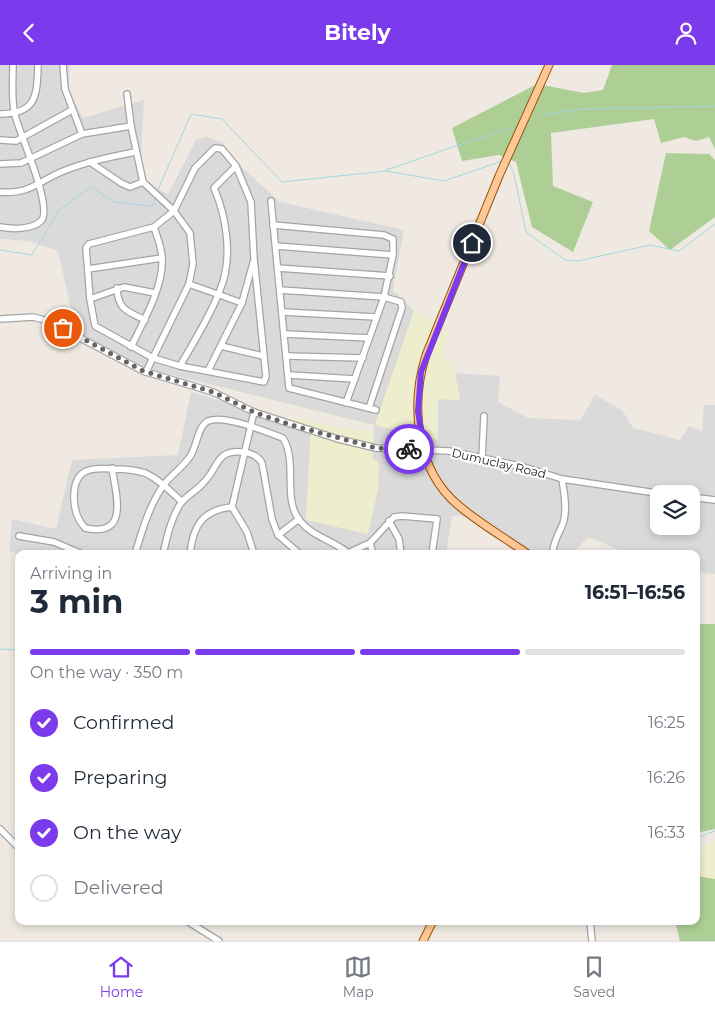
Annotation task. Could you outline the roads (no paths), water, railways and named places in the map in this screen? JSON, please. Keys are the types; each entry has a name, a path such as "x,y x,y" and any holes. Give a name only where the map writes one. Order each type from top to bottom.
{"main road":[{"path":"522,550 457,505 437,483 427,463 418,411 421,372 499,176 549,65"},
{"path":"423,941 431,925"}],"street":[{"path":"0,227 20,228 33,226 41,222 44,209 38,183 14,113 13,65"},
{"path":"0,114 14,113 34,101 37,94 38,65"},
{"path":"63,65 64,89 82,134"},
{"path":"128,94 131,126 143,182 172,208 190,233 193,264 188,283 145,371"},
{"path":"0,140 16,141 72,110"},
{"path":"0,165 11,165 30,159 82,134 131,126"},
{"path":"215,148 222,149 236,166 251,202 254,259 266,376 264,382 180,366 131,347 95,326 90,299 86,248 89,244 154,227 172,208 195,168 215,148"},
{"path":"0,192 23,192 38,183 90,162 136,152"},
{"path":"90,162 130,187 143,182"},
{"path":"180,366 218,295 226,256 226,232 223,209 214,188 236,166"},
{"path":"272,201 290,388 376,410"},
{"path":"273,225 389,236 394,241 390,276 384,297 346,403"},
{"path":"131,347 145,320 161,279 162,258 154,227"},
{"path":"276,247 393,255"},
{"path":"88,269 162,258"},
{"path":"208,371 242,303 254,259"},
{"path":"278,268 390,276"},
{"path":"188,283 242,303"},
{"path":"90,299 116,288 133,288 155,293"},
{"path":"116,288 118,302 125,310 145,320"},
{"path":"280,290 384,297 400,301 402,308 369,408"},
{"path":"283,312 376,317"},
{"name":"Dumuclay Road","path":"0,319 33,317 48,321 145,371 213,392 254,412 291,425 367,445 449,451 524,467 562,479 650,492"},
{"path":"286,334 369,338"},
{"path":"221,346 263,356"},
{"path":"287,356 363,358"},
{"path":"289,375 355,379"},
{"path":"253,550 247,532 232,507 254,412"},
{"path":"482,458 484,416"},
{"path":"136,550 145,521 163,485 186,463 194,449 203,425 218,419 252,427 283,438 287,446 293,505 299,519 309,530 337,543 345,550"},
{"path":"164,550 169,530 182,502 206,481 222,456 232,451 255,455 262,463 272,519 278,535 295,550"},
{"path":"112,468 118,507 114,523 105,529 85,528 79,521 74,504 75,487 79,477 86,470 95,467 112,468 129,469 146,474 163,485 182,502"},
{"path":"553,550 554,539 564,520 565,508 562,479"},
{"path":"700,498 715,500"},
{"path":"191,550 198,525 203,517 218,508 232,507"},
{"path":"355,550 370,543 394,517 402,516 434,517 437,523 433,550"},
{"path":"278,535 299,519"},
{"path":"389,521 398,539 399,550"},
{"path":"18,536 54,542 73,550"},
{"path":"370,543 372,550"},
{"path":"0,829 15,844"},
{"path":"193,925 219,941"},
{"path":"590,925 592,941"}],"waterway":[{"path":"542,115 584,109 715,106"},
{"path":"157,192 191,114 222,119 282,182 386,171 444,181 502,161"},
{"path":"386,170 509,128"},
{"path":"509,162 514,174 526,232 565,260 578,261 650,245 679,251 715,224"},
{"path":"0,250 32,255 59,210 91,187 114,202 152,206 156,196"},
{"path":"0,649 15,650"},
{"path":"700,837 715,831"}]}
